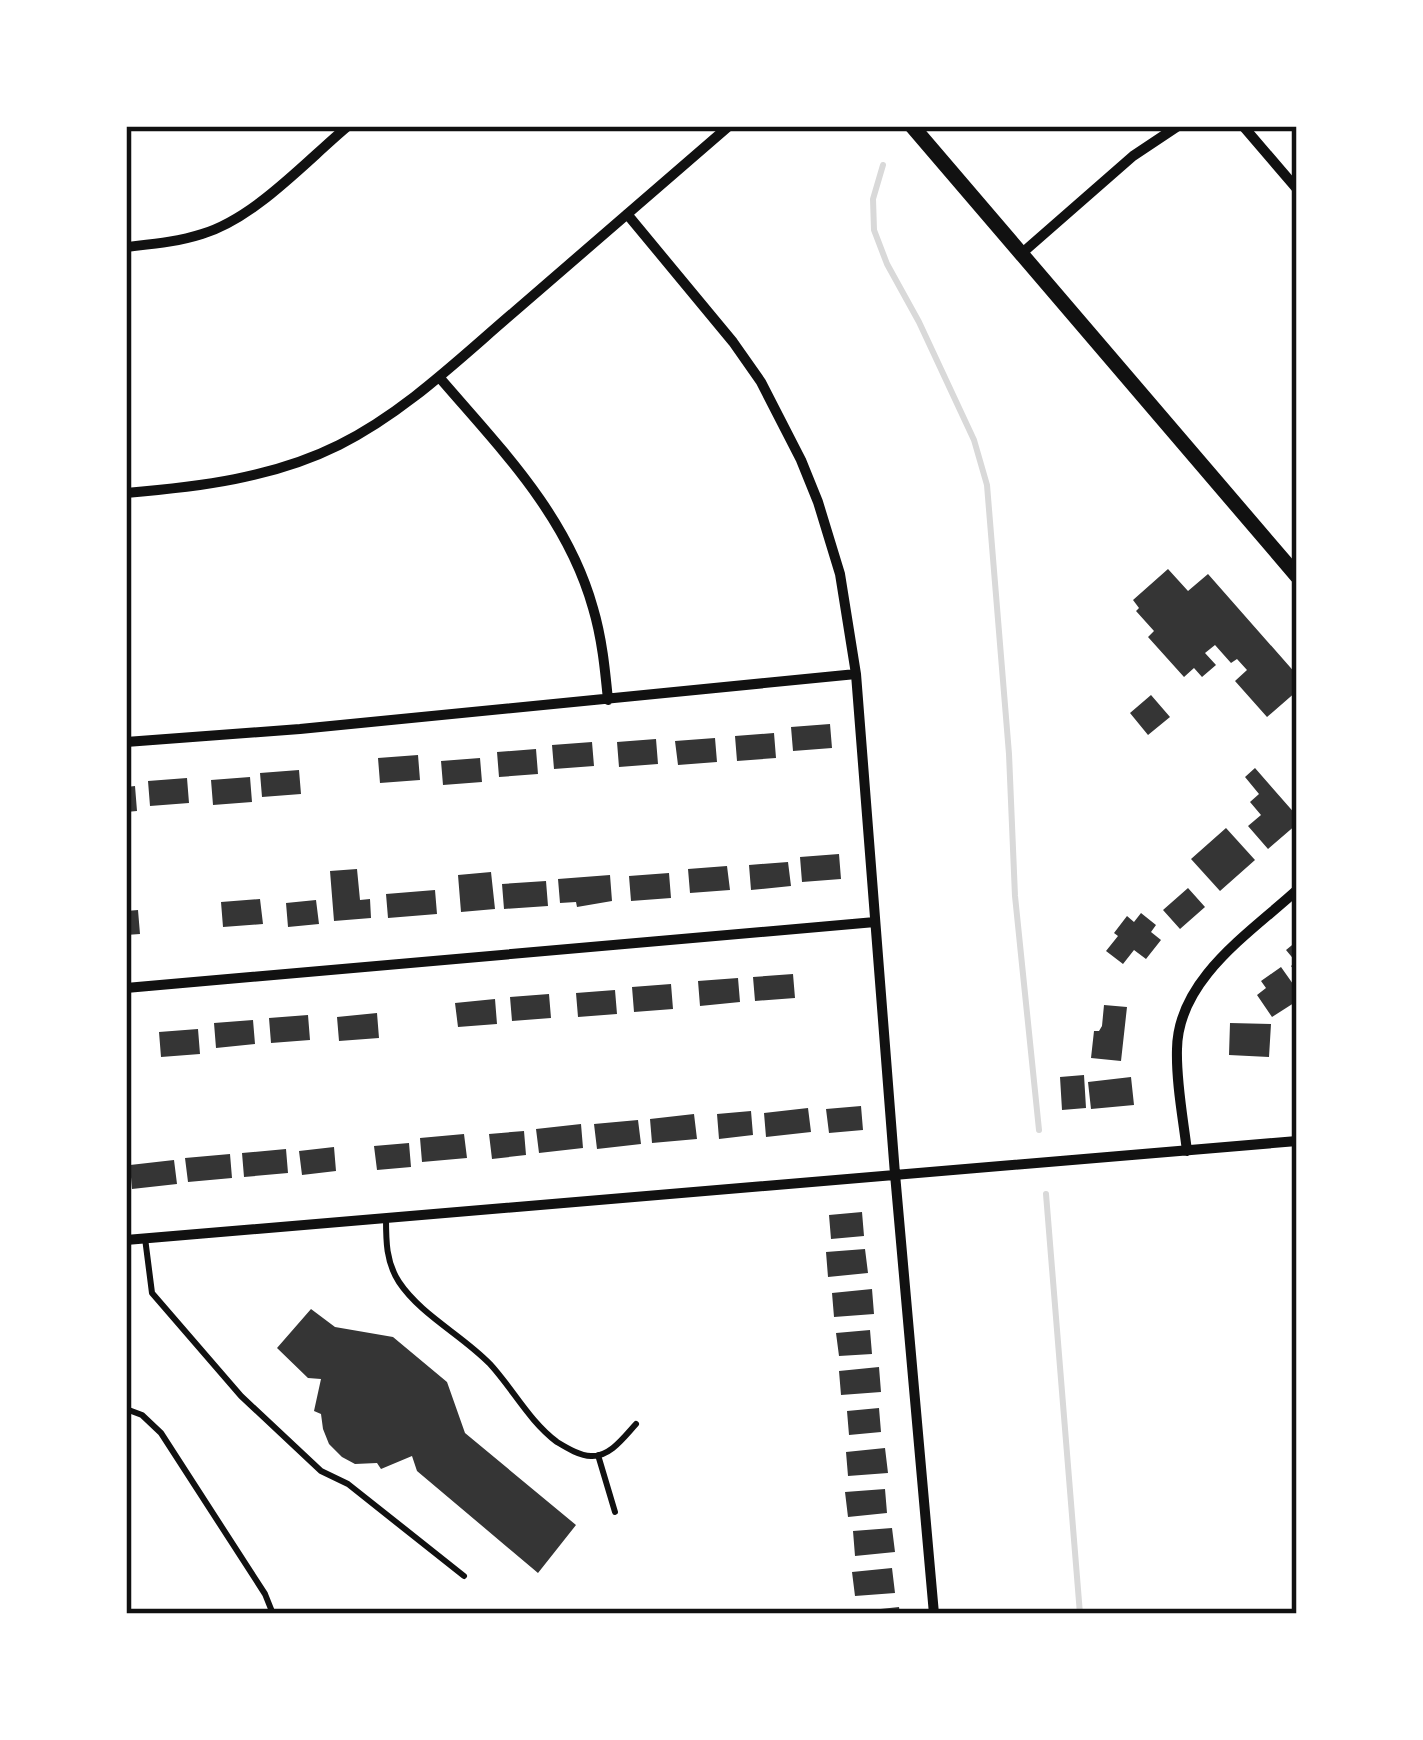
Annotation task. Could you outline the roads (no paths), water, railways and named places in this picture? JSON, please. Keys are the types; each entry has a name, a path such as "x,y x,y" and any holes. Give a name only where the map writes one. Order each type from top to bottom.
{"main road":[{"path":"912,126 1297,576"}],"street":[{"path":"126,247 203,234 240,216 347,126"},
{"path":"126,494 225,482 337,446 377,422 439,377 729,126"},
{"path":"1021,254 1133,156 1178,126"},
{"path":"1243,126 1297,189"},
{"path":"626,214 761,382 790,434 831,538 847,606 934,1614"},
{"path":"439,377 530,482 566,541 594,610 608,700"},
{"path":"126,742 856,674"},
{"path":"1187,1151 1177,1049 1183,1011 1202,980 1297,890"},
{"path":"126,988 875,922"},
{"path":"126,1240 1297,1141"}],"lane":[{"path":"386,1218 386,1244 400,1284 489,1363 521,1406 556,1441 589,1456 598,1455 613,1448 635,1424"},
{"path":"145,1238 152,1293 241,1396 322,1471 348,1484 464,1576"},
{"path":"126,1408 142,1415 161,1433 266,1594 273,1614"},
{"path":"598,1455 615,1512"}],"waterway":[{"path":"883,165 873,199 874,230 974,440 987,485 1009,754 1015,896 1039,1130"},
{"path":"1046,1194 1080,1614"}]}
